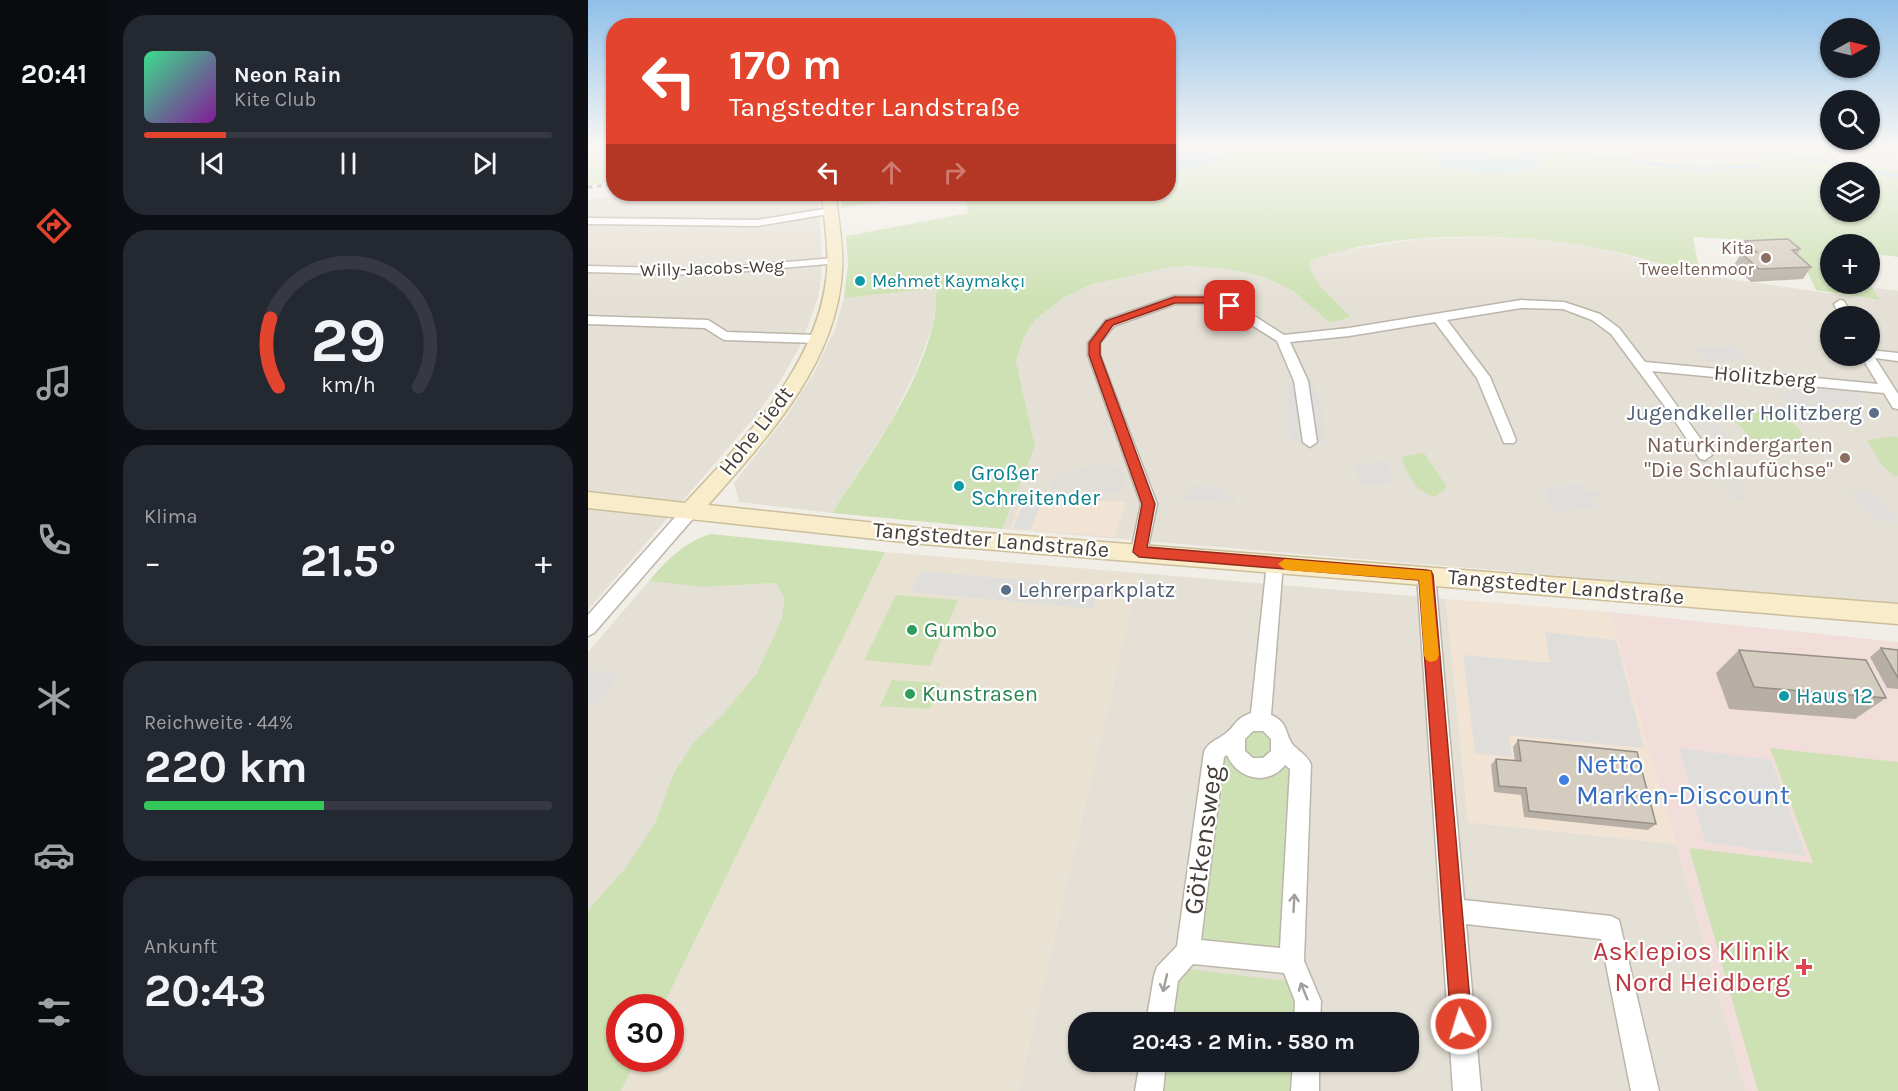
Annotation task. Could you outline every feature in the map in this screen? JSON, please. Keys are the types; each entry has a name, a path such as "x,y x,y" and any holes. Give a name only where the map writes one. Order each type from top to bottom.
{"street":[{"path":"588,221 757,223 830,202"},
{"name":"Hohe Liedt","path":"588,628 761,430 795,380 817,339 830,298 835,261 830,202"},
{"name":"Willy-Jacobs-Weg","path":"588,269 703,272 835,261"},
{"path":"1139,552 1149,504 1094,355 1094,343 1110,323 1174,300 1193,299 1230,306 1282,339 1300,381 1310,442"},
{"path":"1282,339 1320,336 1521,304 1564,306 1596,317 1608,324 1642,366 1705,455"},
{"path":"1439,318 1483,377 1509,440"},
{"path":"588,320 708,324 724,336 817,339"},
{"path":"1880,356 1898,357"},
{"name":"Holitzberg","path":"1642,366 1887,389"},
{"path":"1874,366 1898,405"},
{"name":"Tangstedter Landstraße","path":"588,500 922,536 1898,614"},
{"path":"1260,722 1275,563"},
{"path":"1426,575 1467,1091"},
{"path":"1260,722 1268,724 1280,734 1282,749 1275,762 1269,766 1253,768 1240,760 1234,746 1235,739 1242,728 1260,722"},
{"name":"Götkensweg","path":"1188,951 1214,752 1235,739"},
{"path":"1282,749 1301,765 1292,961 1308,1001 1308,1012"},
{"path":"1452,911 1611,928 1645,1091"},
{"path":"1161,1012 1166,976 1188,951 1292,961"},
{"path":"1149,1091 1152,1072"},
{"path":"1305,1091 1306,1072"}],"shaded area":[{"path":"606,198 606,201 818,201 822,270 818,298 802,342 782,378 755,417 588,610 588,199"},
{"path":"1494,237 1552,240 1599,248 1700,275 1820,292 1820,294 1879,300 1875,294 1880,294 1880,288 1898,291 1898,604 1002,529 1035,446 1016,361 1024,337 1036,319 1063,298 1090,285 1166,268 1189,266 1227,269 1261,276 1292,290 1330,323 1351,317 1321,287 1309,267 1310,260 1332,252 1420,239"},
{"path":"937,287 933,324 916,371 890,423 832,513 739,502 734,483 788,414 814,373 835,329 844,298"},
{"path":"1735,346 1748,361 1706,362 1694,347"},
{"path":"1306,375 1313,384 1322,411 1325,443 1290,441 1288,383 1295,376"},
{"path":"1808,387 1814,391 1830,389 1854,391 1865,401 1792,408 1776,393"},
{"path":"1709,415 1737,446 1725,446 1698,429 1693,422 1696,417"},
{"path":"1386,460 1396,482 1361,486 1354,465"},
{"path":"1701,460 1731,464 1750,487 1741,486 1744,500 1732,499 1717,481 1735,483 1731,471 1699,467"},
{"path":"1106,463 1123,472 1125,479 1123,493 1049,488 1054,475"},
{"path":"1581,484 1586,491 1597,490 1601,497 1592,498 1597,507 1555,513 1549,503 1545,488"},
{"path":"1191,485 1227,488 1225,495 1235,496 1234,503 1180,500 1179,495 1190,493"},
{"path":"1865,488 1898,522 1880,522 1848,493"},
{"path":"1025,491 1047,493 1046,497 1126,502 1115,537 1010,529"},
{"path":"1028,493 1045,494 1030,530 1013,528"},
{"path":"885,552 1139,573 1018,1091 621,1091 630,1072 684,1072 684,994 669,994"},
{"name":"Lehrerparkplatz","path":"922,571 1100,587 1093,609 911,592"},
{"path":"1139,573 1446,599 1468,822 1676,844 1746,1091 1018,1091"},
{"path":"649,581 704,587 776,583 784,598 782,618 757,673 724,713 693,743 655,823 626,867 588,910 588,652"},
{"path":"1446,599 1610,612 1676,844 1468,822"},
{"name":"Asklepios Klinik Nord Heidberg","path":"1610,612 1898,642 1898,1091 1746,1091"},
{"path":"1545,632 1616,640 1644,748 1509,735 1512,757 1475,753 1463,655 1550,663"},
{"path":"588,669 621,674 595,706 588,705"},
{"path":"1679,748 1771,760 1806,856 1705,842"}],"green space":[{"path":"1176,198 1820,198 1820,222 1880,222 1880,198 1898,198 1898,257 1880,255 1880,234 1820,234 1820,291 1816,290 1800,256 1780,242 1693,237 1700,275 1623,253 1564,242 1528,239 1453,237 1415,239 1343,250 1311,260 1309,267 1321,287 1351,317 1330,323 1292,290 1261,276 1228,269 1189,266 1166,268 1090,285 1063,298 1036,319 1024,337 1016,361 1035,446 1002,529 832,513 904,399 933,325 937,288 844,298 848,265 846,236 969,213 965,201 1176,201"},
{"path":"842,201 887,201 842,208"},
{"path":"1842,294 1876,294 1880,300"},
{"path":"1776,410 1800,429 1801,433 1823,453 1757,445 1730,415"},
{"path":"1896,436 1898,438 1898,476 1894,476 1881,464 1867,440"},
{"path":"1424,453 1447,487 1435,497 1417,487 1401,457"},
{"path":"711,534 885,552 669,994 606,994 606,1072 630,1072 621,1091 588,1091 588,910 626,867 655,823 674,773 693,743 724,713 757,673 782,618 784,598 776,583 704,587 649,581 677,553 701,537"},
{"name":"Gumbo","path":"896,595 958,600 930,666 864,660"},
{"name":"Kunstrasen","path":"892,680 940,683 930,709 880,706"},
{"path":"1268,728 1277,757 1245,762 1243,732"},
{"path":"1770,748 1898,762 1898,1091 1758,1091 1689,848 1813,863"},
{"path":"1234,753 1276,764 1293,764 1285,955 1197,945 1220,756"},
{"path":"1187,969 1286,981 1298,1000 1297,1012 1171,1012 1176,977"},
{"path":"1163,1072 1296,1072 1295,1091 1160,1091"}],"building":[{"path":"1788,239 1800,249 1792,250 1811,267 1759,269 1741,253 1757,252 1745,241"},
{"path":"1881,648 1898,650 1898,678"},
{"path":"1739,650 1866,660 1886,698 1754,687"},
{"name":"Netto Marken-Discount","path":"1518,740 1637,752 1656,824 1529,811 1526,788 1499,786 1496,759 1521,761"}],"slow traffic":[{"path":"1285,564 1426,575 1431,655"}],"place":[{"name":"Kita Tweeltenmoor","path":"1766,258"},
{"name":"Mehmet Kaymakçı","path":"860,281"},
{"name":"Jugendkeller Holitzberg","path":"1874,413"},
{"name":"Naturkindergarten \"Die Schlaufüchse\"","path":"1845,458"},
{"name":"Großer Schreitender","path":"959,486"},
{"name":"Lehrerparkplatz","path":"1006,590"},
{"name":"Gumbo","path":"912,630"},
{"name":"Kunstrasen","path":"910,694"},
{"name":"Haus 12","path":"1784,696"},
{"name":"Netto Marken-Discount","path":"1564,780"},
{"name":"Asklepios Klinik Nord Heidberg","path":"1804,967"}],"route":[{"path":"1230,306 1193,299 1158,304 1110,323 1094,343 1094,355 1149,504 1139,552 1426,575 1461,1024"}]}
